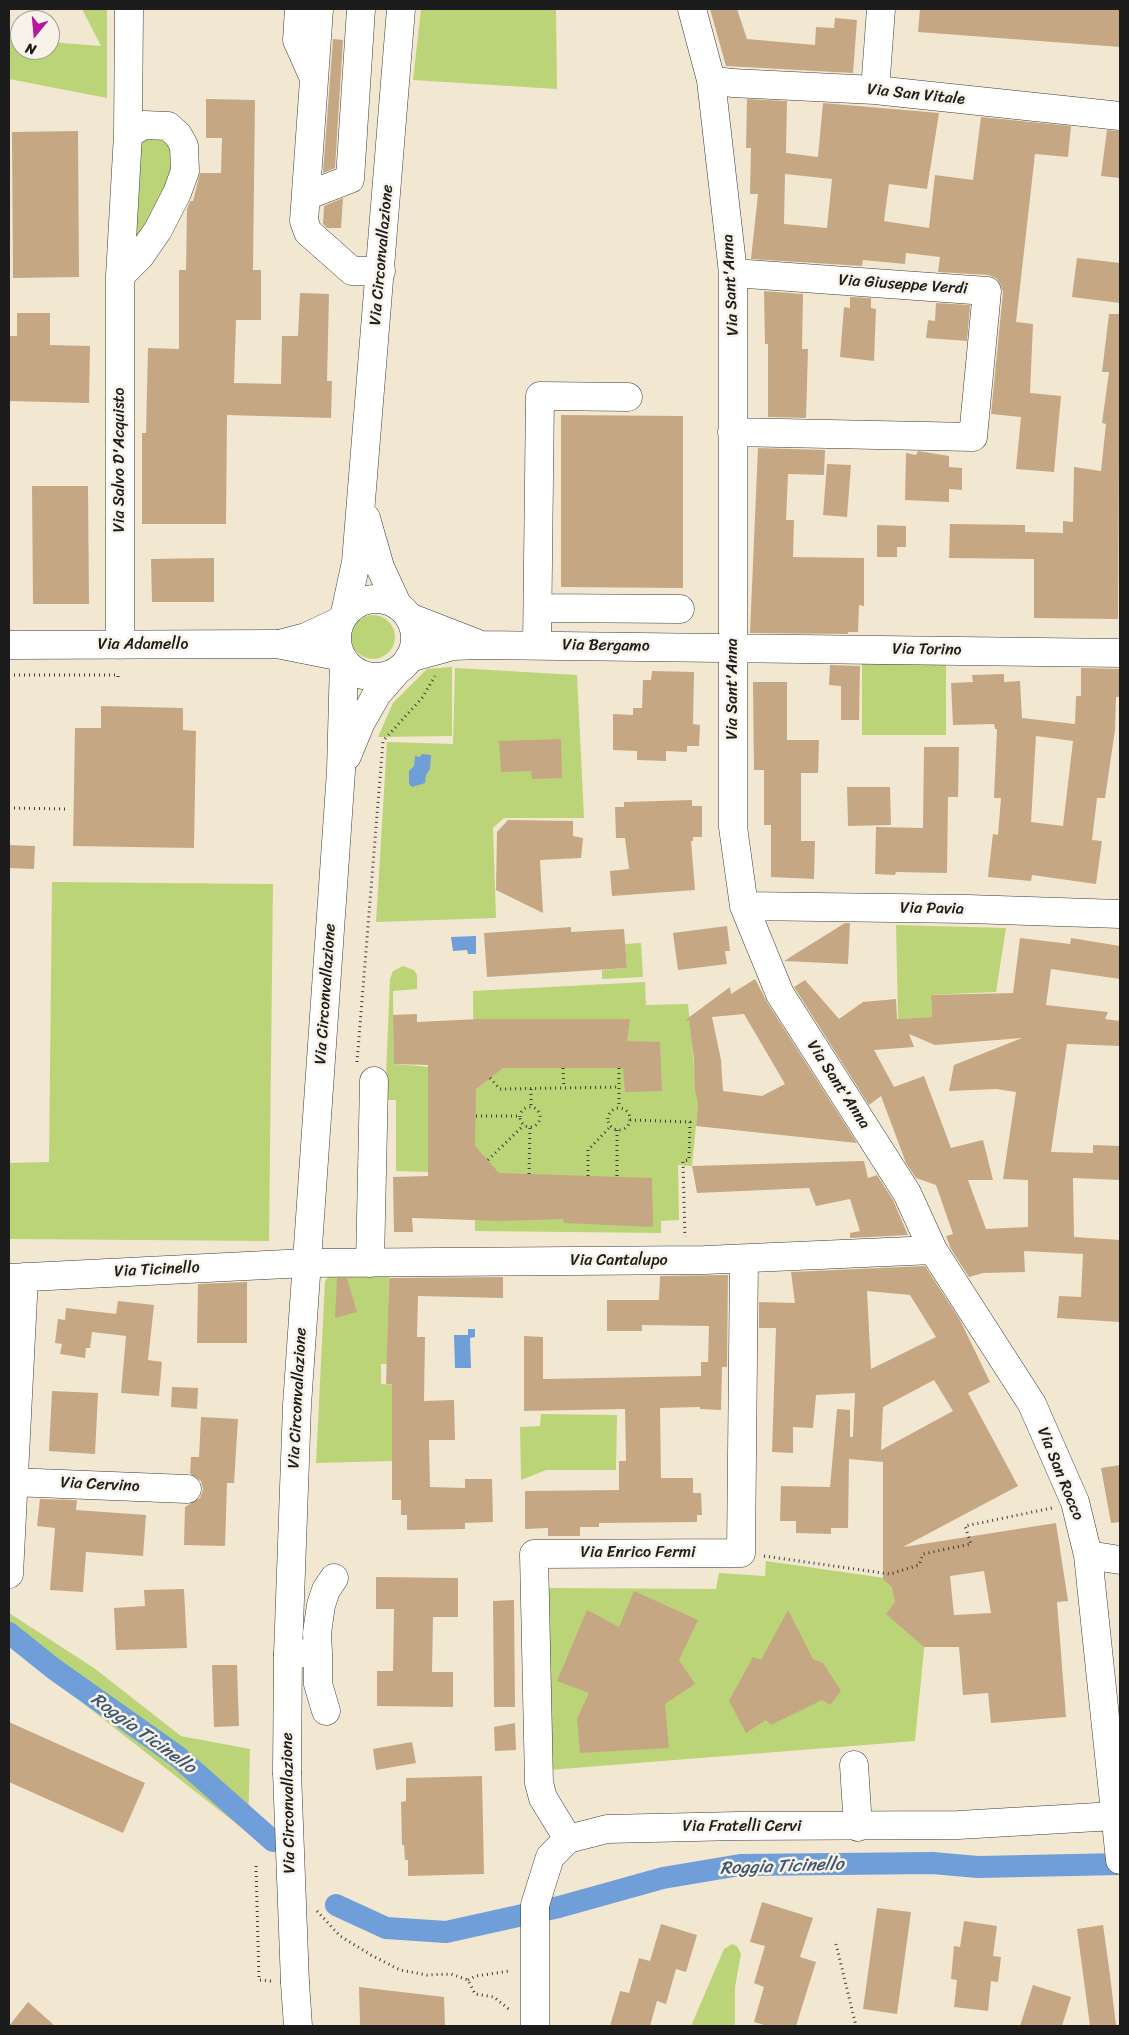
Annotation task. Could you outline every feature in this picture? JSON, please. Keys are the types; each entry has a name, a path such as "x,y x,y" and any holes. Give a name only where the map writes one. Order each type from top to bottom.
{"street":[{"name":"Via Salvo D'Acquisto","path":"120,645 120,276 128,134 129,9"},
{"path":"299,9 297,40 315,79"},
{"path":"319,9 304,221 308,232 352,271 381,272"},
{"path":"306,196 350,179 361,9"},
{"name":"Via Circonvallazione","path":"343,617 356,562 362,502 401,9"},
{"name":"Via Sant'Anna","path":"692,9 711,80 733,273 733,827 744,906 780,994 907,1193 933,1250"},
{"path":"875,90 881,9"},
{"name":"Via San Vitale","path":"711,80 875,90 1120,116"},
{"path":"313,107 355,103"},
{"path":"310,151 355,103"},
{"path":"120,276 140,256 158,230 177,193 185,171 184,146 178,135 168,126 144,125 128,134"},
{"path":"310,151 352,151"},
{"name":"Via Giuseppe Verdi","path":"732,432 973,437 986,291 733,273"},
{"path":"537,646 540,396 628,397"},
{"path":"341,771 361,722 377,694 403,664 415,637 404,611 380,567 362,502"},
{"path":"277,644 306,636 343,617 359,603 376,598 404,611"},
{"path":"538,608 680,609"},
{"name":"Via Bergamo","path":"404,611 480,645"},
{"path":"343,617 337,633 337,646 343,659 355,671 369,676 384,676 403,664"},
{"path":"277,644 343,659"},
{"name":"Via Adamello","path":"9,645 277,644"},
{"name":"Via Bergamo","path":"403,664 453,646 733,647"},
{"name":"Via Torino","path":"733,647 1120,653"},
{"name":"Via Circonvallazione","path":"298,2026 287,1772 288,1654 297,1405 341,771 343,659"},
{"name":"Via Pavia","path":"744,906 968,909 1120,914"},
{"path":"365,1074 370,1263"},
{"name":"Via Cantalupo","path":"306,1263 744,1259 933,1250"},
{"name":"Via San Rocco","path":"933,1250 1032,1404 1075,1502 1088,1555 1115,1733 1115,1816 1119,1852"},
{"path":"741,1553 744,1259"},
{"name":"Via Ticinello","path":"16,1277 306,1263"},
{"path":"9,1574 16,1277"},
{"name":"Via Cervino","path":"12,1482 187,1489"},
{"name":"Via Enrico Fermi","path":"568,1839 543,1798 539,1783 534,1554 741,1553"},
{"path":"1088,1555 1120,1560"},
{"path":"326,1711 318,1684 317,1633 321,1605 326,1590 334,1578"},
{"path":"288,1654 318,1653"},
{"path":"854,1765 858,1827"},
{"name":"Via Fratelli Cervi","path":"568,1839 607,1829 738,1826 858,1827 958,1825 1115,1816"},
{"path":"535,2026 535,1905 550,1857 568,1839"}],"path":[{"path":"365,1074 383,741 422,698 436,674"},
{"path":"9,675 118,675 118,682"},
{"path":"9,808 67,808"},
{"path":"563,1068 564,1088"},
{"path":"619,1068 620,1108"},
{"path":"490,1078 500,1089 619,1087"},
{"path":"531,1089 531,1107"},
{"path":"531,1107 539,1113 540,1119 530,1127 524,1125 520,1116 522,1111 531,1107"},
{"path":"620,1108 626,1110 630,1120 627,1127 617,1130 611,1126 608,1116 612,1110 620,1108"},
{"path":"476,1116 520,1116"},
{"path":"630,1120 690,1122 689,1160 683,1161 686,1260"},
{"path":"488,1160 524,1125"},
{"path":"588,1176 588,1150 611,1126"},
{"path":"530,1127 530,1174"},
{"path":"617,1130 617,1177"},
{"path":"741,1553 890,1574 919,1565 923,1554 971,1544 965,1526 1075,1502"},
{"path":"256,1866 260,1980 271,1982 270,1973"},
{"path":"311,1906 340,1936 371,1956 400,1970 427,1975 451,1974 468,1980 475,1994 494,1997"},
{"path":"836,1944 856,2026"},
{"path":"468,1980 489,1973 507,1972 535,1959"}],"green space":[{"path":"82,9 107,9 107,98 9,79 9,39 10,60 60,60 60,43 101,46"},
{"path":"421,9 556,9 557,89 413,80"},
{"path":"152,133 171,142 172,177 136,242 137,150 144,139"},
{"path":"373,615 385,619 391,625 395,637 391,649 385,655 373,659 361,655 355,649 351,637 355,625 361,619"},
{"path":"862,660 946,660 946,735 862,735"},
{"path":"452,667 452,736 378,737 393,703 427,669"},
{"path":"455,668 577,675 584,818 504,818 493,828 496,918 376,922 387,742 453,744"},
{"path":"52,882 273,884 269,1241 9,1239 9,1163 49,1162"},
{"path":"896,925 1006,928 996,992 931,995 932,1017 898,1019"},
{"path":"641,943 643,977 602,979 602,970 627,968 625,944"},
{"path":"403,966 414,970 417,975 417,989 393,991 394,1064 431,1067 428,1087 428,1150 431,1172 396,1171 396,1100 385,1100 390,979 393,971"},
{"path":"645,982 646,1005 688,1004 698,1105 692,1166 678,1165 679,1220 661,1221 661,1233 475,1231 473,991"},
{"path":"389,1270 387,1364 381,1364 381,1384 408,1385 392,1417 392,1461 316,1463 325,1281 329,1276"},
{"path":"541,1414 617,1415 616,1470 546,1470 521,1480 520,1427 540,1426"},
{"path":"766,1561 885,1578 927,1619 915,1741 549,1770 548,1588 716,1589 719,1573 765,1576"},
{"path":"9,1613 94,1668 181,1736 250,1749 248,1833 9,1645"},
{"path":"732,1944 737,1946 741,1954 735,1987 735,2026 691,2026 724,1949"}],"water":[{"path":"422,754 431,755 430,769 426,775 425,783 412,787 409,784 409,771 414,766 415,756 420,757"},
{"path":"476,936 476,954 468,954 467,950 453,951 451,937"},
{"path":"468,1329 475,1329 475,1337 470,1338 471,1368 455,1368 454,1335 468,1335"}],"building":[{"path":"710,9 737,9 747,39 815,45 816,27 834,28 835,18 857,20 853,73 726,66"},
{"path":"920,9 1120,9 1120,47 918,32"},
{"path":"333,39 343,40 335,168 323,173"},
{"path":"206,99 255,100 253,270 261,270 261,320 236,320 234,383 281,384 282,336 298,336 300,293 329,294 327,381 332,381 331,418 227,415 226,524 142,524 142,433 146,433 148,348 179,349 179,270 186,270 187,209 190,201 193,201 200,173 221,173 222,138 206,138"},
{"path":"747,99 787,101 786,153 818,157 823,103 939,113 927,189 889,184 884,221 929,228 935,175 973,180 981,117 1071,126 1068,157 1035,154 1016,322 1033,324 1030,393 1061,396 1054,472 1016,469 1021,417 991,414 1003,292 996,278 988,275 938,272 940,257 906,253 905,264 863,260 862,266 751,259 758,194 750,194 751,148 746,148","holes":["785,174 832,179 827,228 784,224"]},
{"path":"1107,130 1120,131 1120,178 1101,176"},
{"path":"78,131 79,277 13,278 12,132"},
{"path":"343,198 341,228 327,228 323,224 324,206"},
{"path":"1077,258 1120,263 1120,303 1072,297"},
{"path":"764,291 803,294 802,349 808,349 806,418 768,417 768,344 765,344"},
{"path":"850,297 871,298 871,308 876,309 874,361 840,357 844,307 850,308"},
{"path":"936,303 970,305 967,341 926,338 928,320 935,321"},
{"path":"17,313 50,313 50,345 90,346 89,403 9,401 9,336 17,336"},
{"path":"1109,314 1120,314 1118,619 1034,618 1034,559 949,558 950,524 1025,525 1025,532 1063,533 1063,521 1073,522 1074,467 1101,471 1106,424 1102,423 1109,372 1102,372"},
{"path":"561,415 683,416 683,588 561,587"},
{"path":"758,448 825,450 824,475 788,474 786,520 794,520 793,557 864,558 864,606 859,605 858,632 848,632 848,634 750,633"},
{"path":"918,451 949,456 949,467 962,468 962,490 949,489 949,502 905,500 906,453 916,455"},
{"path":"827,464 851,465 847,517 823,515"},
{"path":"32,486 88,486 89,604 33,604"},
{"path":"877,525 906,526 906,547 897,547 897,557 877,557"},
{"path":"214,558 214,602 152,602 151,559"},
{"path":"830,665 860,666 859,720 841,720 841,686 829,685"},
{"path":"1081,668 1120,669 1120,697 1116,697 1115,730 1105,798 1097,798 1092,840 1102,841 1096,884 1032,875 1031,881 988,877 993,834 998,835 1001,798 994,798 997,729 995,729 994,724 953,725 951,683 973,682 972,675 1004,674 1004,682 1020,681 1022,718 1075,724 1076,696 1081,696","holes":["1036,736 1073,741 1063,826 1031,822"]},
{"path":"652,671 694,672 693,724 700,725 699,746 687,746 687,752 666,751 666,761 637,760 637,751 613,750 613,714 633,715 633,708 642,708 643,680 651,680"},
{"path":"753,682 787,682 787,740 819,740 818,773 801,773 801,841 815,841 814,879 771,877 771,825 764,825 764,770 754,770"},
{"path":"101,706 183,708 183,730 196,731 194,848 73,846 75,728 101,728"},
{"path":"561,739 562,778 532,779 531,771 501,772 499,741"},
{"path":"924,747 959,747 958,797 948,797 947,873 896,872 895,875 875,874 876,827 923,828"},
{"path":"847,787 890,787 891,825 848,826"},
{"path":"692,800 692,806 702,806 702,837 693,837 693,841 691,841 695,890 612,896 610,871 629,869 625,838 616,838 615,807 624,807 624,802"},
{"path":"508,820 573,821 573,836 583,838 581,858 540,860 543,913 496,890 497,832"},
{"path":"9,845 35,846 34,869 9,868"},
{"path":"845,923 850,923 848,964 784,961"},
{"path":"727,926 730,951 725,951 727,964 678,970 673,933"},
{"path":"571,927 571,932 624,929 627,968 487,977 484,933"},
{"path":"1020,938 1070,944 1071,938 1120,946 1120,979 1051,969 1046,1005 1108,1012 1105,1019 1120,1021 1120,1046 1067,1044 1051,1152 1093,1153 1093,1145 1120,1146 1120,1180 1073,1178 1074,1237 1120,1240 1120,1322 1057,1318 1059,1296 1081,1297 1083,1254 1024,1251 1025,1272 983,1273 969,1277 951,1249 946,1236 953,1234 936,1185 916,1178 906,1163 881,1096 869,1105 794,987 805,980 839,1019 863,1002 896,999 897,1019 932,1017 931,995 1013,993","holes":["909,1034 935,1045 1022,1038 954,1065 949,1091 996,1089 1016,1092 1003,1179 1028,1180 1028,1227 986,1229 968,1180 993,1180 983,1140 951,1148 924,1076 894,1087 874,1050 914,1047"]},
{"path":"755,979 767,1002 857,1143 696,1126 698,1105 695,1089 694,1060 689,1020 684,1021 730,987 731,994","holes":["744,1014 785,1084 762,1096 723,1091 721,1060 712,1017"]},
{"path":"417,1014 417,1022 479,1019 630,1019 627,1041 660,1042 662,1091 625,1092 623,1068 503,1068 476,1089 475,1146 499,1173 652,1178 653,1227 564,1223 563,1219 501,1221 412,1218 413,1232 394,1232 393,1177 428,1176 428,1065 394,1064 393,1015"},
{"path":"864,1161 868,1178 877,1175 893,1200 908,1235 850,1238 850,1233 860,1231 850,1199 816,1206 809,1188 697,1193 692,1166"},
{"path":"925,1266 960,1320 990,1382 968,1393 1018,1486 903,1547 1056,1523 1068,1601 1057,1602 1066,1717 991,1723 988,1693 963,1695 959,1647 924,1647 886,1614 895,1602 892,1587 883,1579 883,1462 849,1459 848,1528 831,1528 831,1534 796,1533 796,1521 780,1521 781,1486 830,1487 837,1409 850,1410 850,1437 853,1437 855,1393 816,1395 813,1428 793,1427 793,1453 772,1452 776,1328 759,1328 759,1302 795,1303 791,1272","holes":["867,1291 910,1295 936,1337 871,1369","934,1380 953,1411 881,1450 883,1407","984,1571 991,1613 954,1615 950,1576"]},
{"path":"728,1275 727,1367 722,1367 721,1410 700,1409 700,1407 660,1408 661,1478 693,1478 693,1493 701,1493 702,1515 697,1515 697,1522 599,1523 599,1527 580,1527 580,1536 548,1536 548,1528 525,1529 525,1491 619,1490 619,1461 626,1461 625,1409 524,1411 524,1336 543,1337 543,1379 701,1376 701,1362 708,1362 709,1326 642,1325 642,1331 607,1331 607,1300 659,1300 660,1276"},
{"path":"503,1277 503,1298 418,1296 417,1337 425,1337 424,1401 454,1400 455,1440 429,1440 430,1487 465,1488 465,1479 492,1479 493,1522 465,1523 465,1529 407,1530 407,1515 401,1515 401,1500 392,1500 392,1384 386,1384 389,1278"},
{"path":"337,1278 347,1278 357,1312 335,1318"},
{"path":"247,1282 247,1343 197,1343 198,1284"},
{"path":"118,1301 154,1305 148,1360 162,1362 159,1396 121,1393 126,1336 92,1332 90,1348 86,1348 85,1358 60,1354 62,1344 55,1343 58,1319 65,1320 66,1308 116,1314"},
{"path":"172,1387 198,1388 197,1409 171,1407"},
{"path":"52,1391 98,1393 95,1454 49,1451"},
{"path":"201,1417 238,1419 234,1483 227,1483 225,1546 184,1545 185,1507 200,1498 203,1490 201,1481 190,1474 191,1457 199,1457"},
{"path":"1120,1465 1120,1522 1111,1523 1101,1468"},
{"path":"40,1499 77,1500 76,1510 146,1515 143,1556 86,1552 83,1592 50,1590 55,1528 37,1526"},
{"path":"376,1577 458,1578 458,1617 433,1617 432,1672 453,1672 453,1707 377,1706 377,1671 393,1671 394,1609 376,1609"},
{"path":"184,1589 187,1648 116,1650 114,1608 145,1606 144,1590"},
{"path":"634,1591 698,1620 679,1660 695,1684 665,1704 669,1748 580,1753 577,1719 589,1693 557,1681 587,1610 619,1627"},
{"path":"514,1600 515,1707 494,1707 493,1601"},
{"path":"788,1610 813,1659 823,1663 841,1691 830,1705 822,1700 771,1725 766,1720 746,1733 729,1701 753,1657 761,1660"},
{"path":"212,1665 237,1665 239,1726 214,1727"},
{"path":"9,1722 145,1783 123,1833 9,1782"},
{"path":"515,1723 516,1750 495,1751 494,1727"},
{"path":"412,1742 416,1763 376,1770 373,1749"},
{"path":"482,1776 484,1874 408,1876 408,1860 405,1860 404,1845 402,1845 401,1802 406,1801 406,1778"},
{"path":"762,1902 813,1918 800,1957 816,1962 796,2026 767,2026 754,2022 764,1987 754,1983 765,1946 750,1942"},
{"path":"877,1908 911,1912 897,2014 863,2009"},
{"path":"964,1921 997,1926 993,1956 1001,1957 998,1982 991,1981 988,2011 954,2007 957,1980 951,1979 954,1946 960,1947"},
{"path":"661,1924 697,1935 686,1972 676,1969 666,2004 657,2001 650,2026 610,2026 620,1991 629,1993 639,1958 650,1961"},
{"path":"1103,1925 1116,2026 1090,2026 1077,1929"},
{"path":"1033,1985 1071,1997 1062,2026 1020,2026"},
{"path":"359,1987 444,1997 445,2026 360,2026"},
{"path":"28,2002 55,2026 9,2026"}],"waterway":[{"name":"Roggia Ticinello","path":"9,1633 54,1669 177,1756 273,1841"},
{"name":"Roggia Ticinello","path":"336,1905 386,1928 446,1932 559,1907 663,1878 740,1865 932,1863 978,1867 1120,1864"}]}
